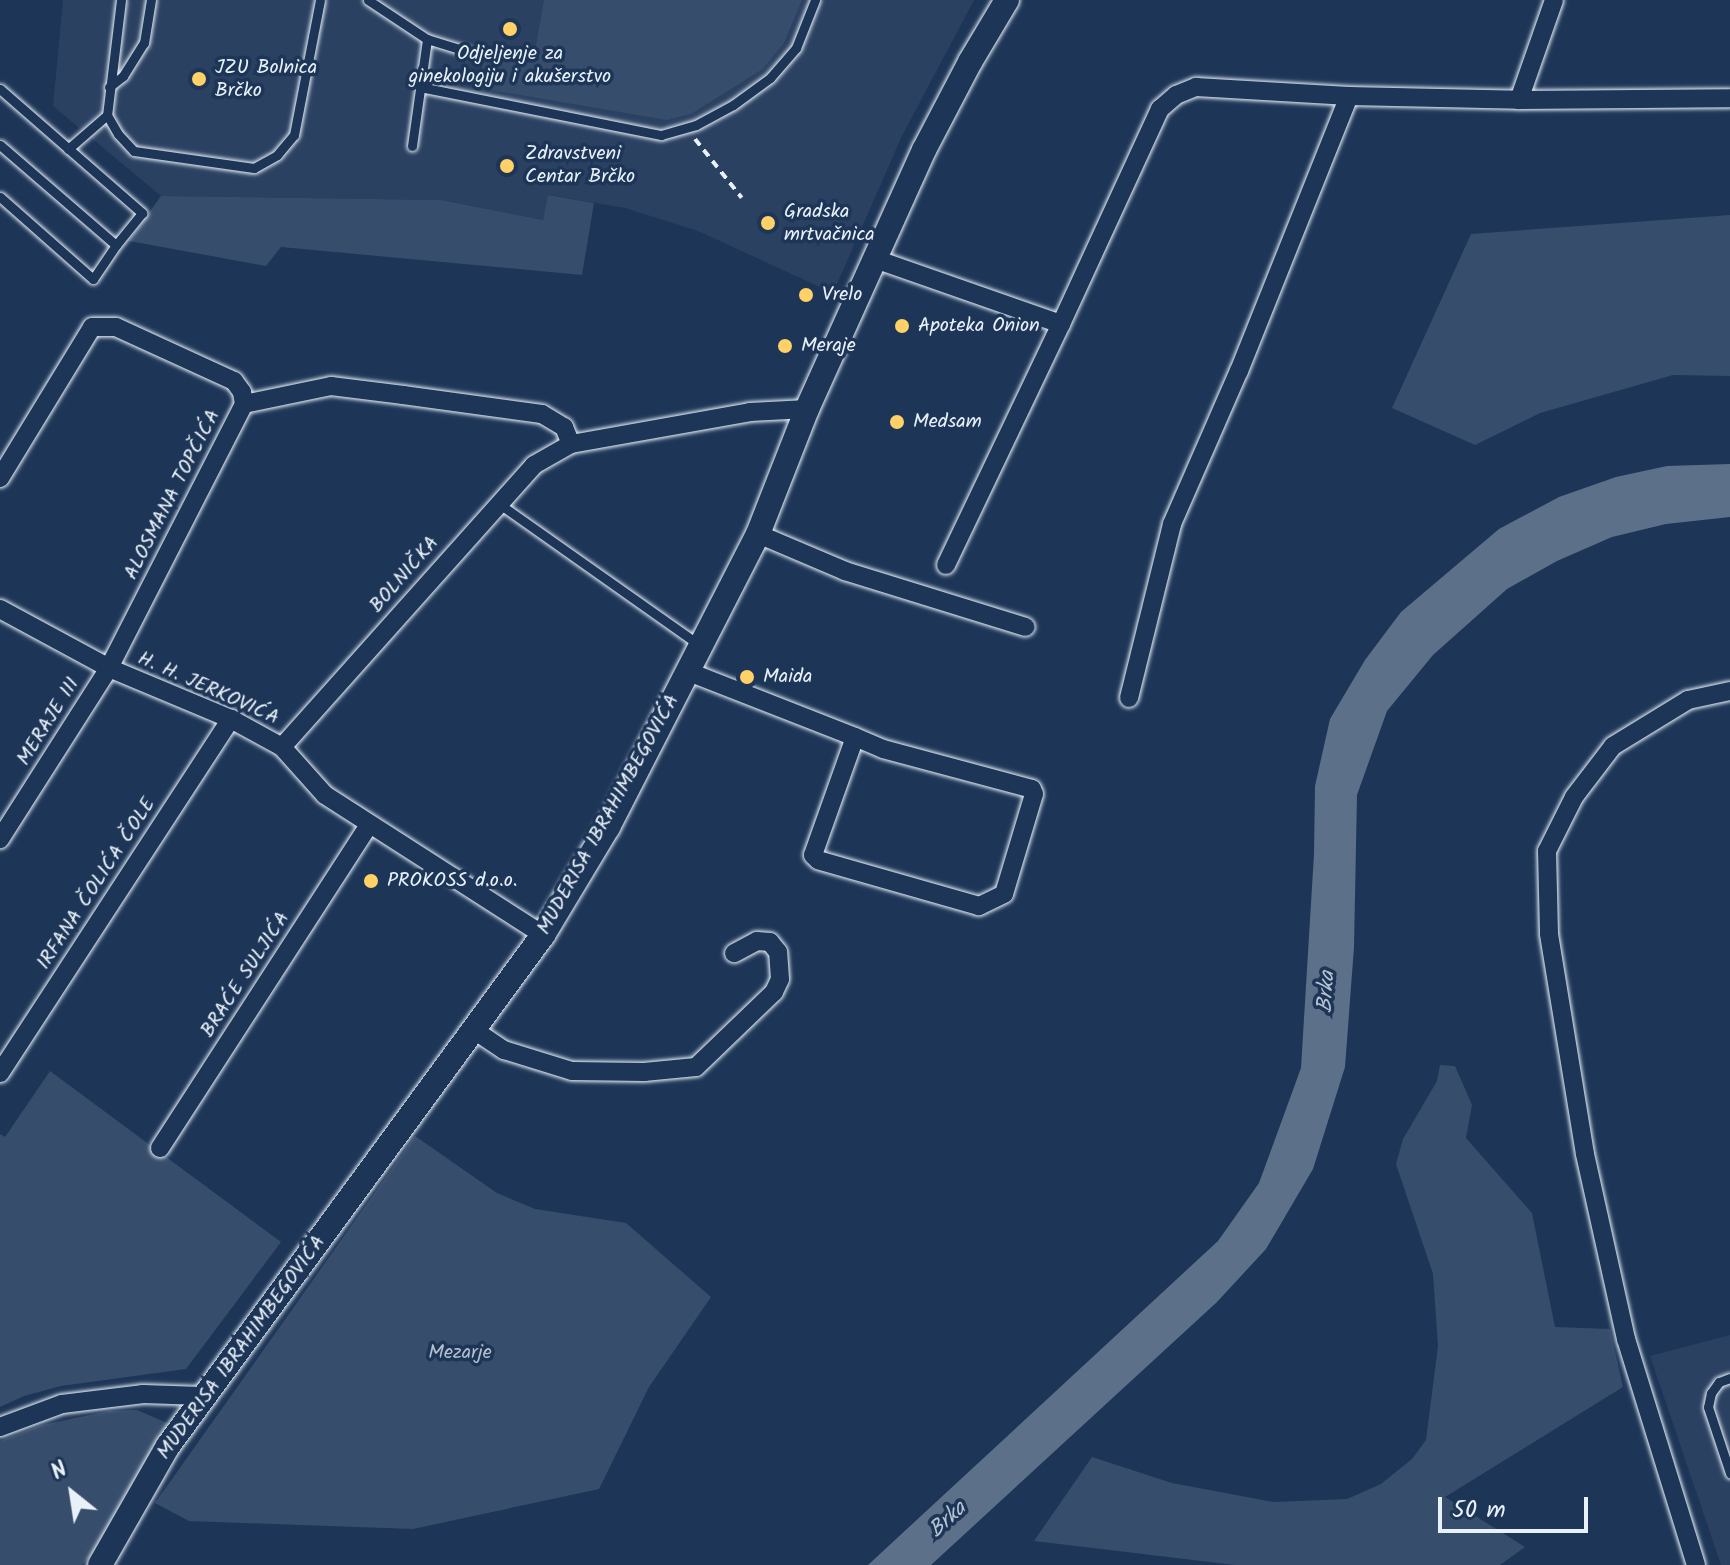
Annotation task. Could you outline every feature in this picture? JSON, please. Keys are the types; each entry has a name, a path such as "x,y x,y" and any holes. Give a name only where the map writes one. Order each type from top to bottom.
{"main road":[{"name":"MUDERISA IBRAHIMBEGOVIĆA","path":"100,1565 168,1446 202,1396 543,935 608,827 758,534 807,409 931,137 1007,0"}],"street":[{"path":"1519,100 1554,0"},
{"path":"946,565 1160,109 1176,95 1196,87 1349,96 1519,100 1730,98"},
{"path":"1129,698 1172,524 1239,371 1349,96"},
{"path":"875,259 1061,324"},
{"name":"ALOSMANA TOPČIĆA","path":"0,478 92,327 116,327 234,381 242,392 244,404 109,668"},
{"path":"244,404 331,386 374,391 542,414 564,427 571,444"},
{"name":"BOLNIČKA","path":"282,747 534,465 571,444 750,412 807,409"},
{"path":"758,534 845,571 1026,627"},
{"name":"H. H. JERKOVIĆA","path":"0,609 109,668 231,719 282,747 325,795 368,826 543,935"},
{"name":"MERAJE III","path":"0,839 109,668"},
{"path":"689,672 913,758 1032,789 1034,794 1004,894 979,906 818,860 813,855 855,737"},
{"path":"1696,1565 1626,1339 1585,1154 1549,933 1547,851 1574,797 1613,746 1688,700 1730,691"},
{"name":"IRFANA ČOLIĆA ČOLE","path":"0,1073 231,719"},
{"name":"BRAĆE SULJIĆA","path":"160,1148 368,826"},
{"path":"474,1030 504,1050 572,1071 644,1072 696,1067 774,992 780,979 778,952 770,942 757,941 734,953"},
{"path":"0,1427 62,1404 143,1394 202,1396"}],"lane":[{"path":"121,0 107,115 134,151 254,168 277,155 294,135 320,0"},
{"path":"109,87 123,76 144,43 151,0"},
{"path":"368,0 427,39 469,52"},
{"path":"420,87 661,135 686,128 733,105 770,78 796,48 815,0"},
{"path":"412,146 427,39"},
{"path":"0,89 142,213 93,279 0,197"},
{"path":"68,149 107,115"},
{"path":"0,145 116,245"},
{"path":"498,503 701,646"},
{"path":"1730,1378 1719,1382 1711,1393 1708,1407 1730,1473"}],"path":[{"path":"686,128 742,198"}],"shaded area":[{"name":"Zdravstveni Centar Brčko","path":"63,0 974,0 902,136 833,293 698,231 625,208 549,195 543,220 441,200 161,196 53,106"},
{"path":"1730,1335 1730,1565 1721,1565 1650,1356"}],"green space":[{"path":"544,0 802,0 784,43 763,69 691,114 667,120 478,88 484,59 533,63"},
{"path":"548,195 594,203 582,275 281,247 266,266 129,241 161,196 441,200 543,220"},
{"path":"1730,215 1730,376 1673,375 1540,413 1475,445 1392,408 1471,234"},
{"path":"1440,1065 1455,1066 1472,1105 1466,1138 1532,1213 1555,1327 1610,1329 1623,1387 1445,1497 1525,1547 1500,1565 1235,1565 1034,1541 1092,1457 1172,1483 1274,1502 1347,1499 1381,1484 1412,1459 1426,1440 1438,1346 1433,1274 1396,1164 1403,1139 1437,1081"},
{"path":"50,1071 281,1242 186,1369 61,1386 24,1396 0,1407 0,1134 5,1137"},
{"name":"Mezarje","path":"415,1136 497,1193 535,1209 626,1223 711,1297 649,1387 599,1489 413,1529 189,1521 155,1503"},
{"path":"137,1410 174,1426 112,1529 82,1565 0,1565 0,1441 42,1425 109,1411"}],"water":[{"name":"Brka","path":"1730,464 1730,517 1666,524 1612,537 1557,561 1507,589 1433,655 1387,711 1357,795 1354,947 1345,1067 1313,1169 1266,1249 1217,1302 931,1565 868,1565 1218,1241 1259,1183 1301,1068 1315,786 1330,719 1365,660 1401,612 1499,529 1559,497 1616,477 1667,466"}],"place":[{"name":"Odjeljenje za ginekologiju i akušerstvo","path":"510,29"},
{"name":"JZU Bolnica Brčko","path":"199,79"},
{"name":"Zdravstveni Centar Brčko","path":"507,166"},
{"name":"Gradska mrtvačnica","path":"768,223"},
{"name":"Vrelo","path":"806,295"},
{"name":"Apoteka Onion","path":"902,326"},
{"name":"Meraje","path":"785,346"},
{"name":"Medsam","path":"897,422"},
{"name":"Maida","path":"747,677"},
{"name":"PROKOSS d.o.o.","path":"371,881"}]}
